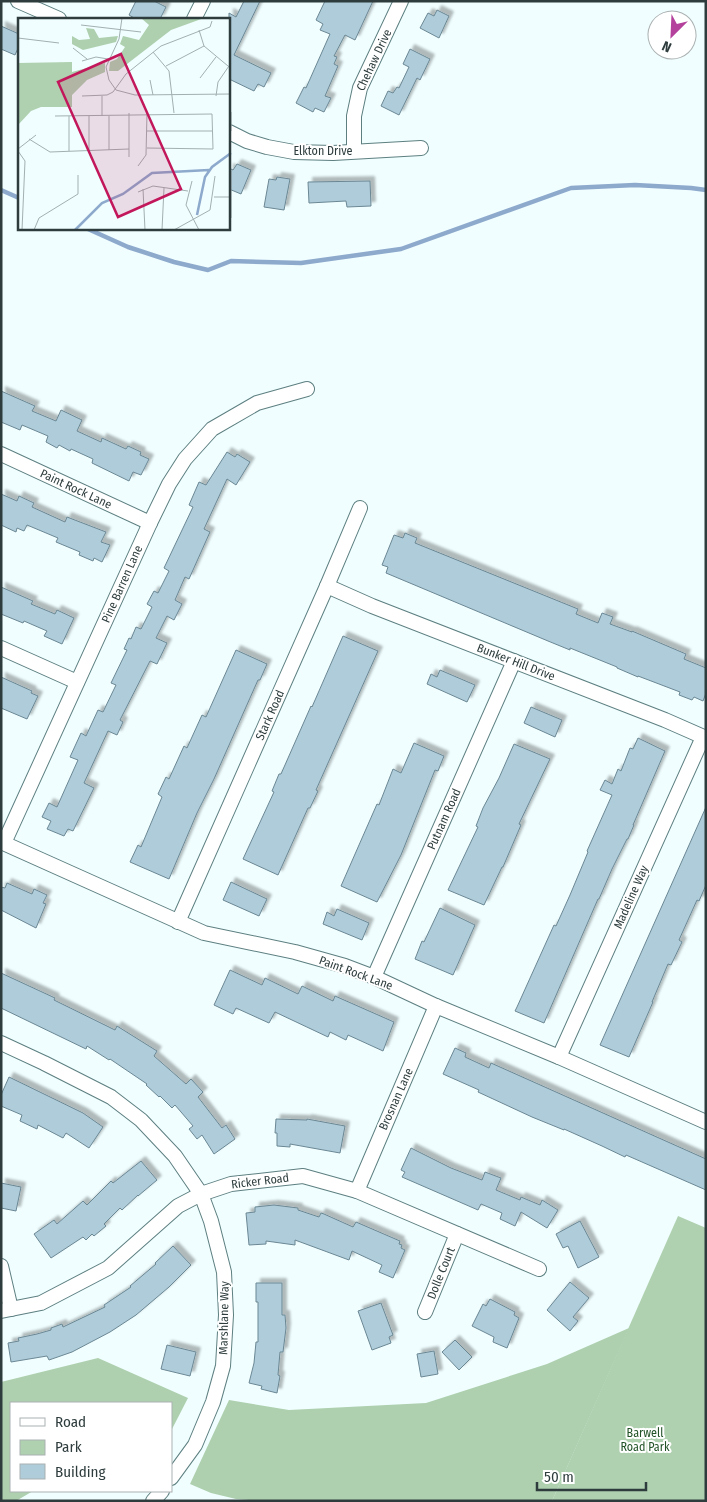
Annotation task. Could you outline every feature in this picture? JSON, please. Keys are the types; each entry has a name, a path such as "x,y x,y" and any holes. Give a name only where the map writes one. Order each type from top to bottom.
{"street":[{"path":"18,1 57,18"},
{"path":"194,18 203,1"},
{"name":"Chehaw Drive","path":"354,151 354,116 360,88 401,1"},
{"name":"Elkton Drive","path":"230,132 254,143 294,152 334,153 421,148"},
{"name":"Pine Barren Lane","path":"3,843 150,523 169,484 185,459 212,429 257,404 307,389"},
{"name":"Paint Rock Lane","path":"1,454 150,523"},
{"name":"Stark Road","path":"178,922 360,508"},
{"name":"Bunker Hill Drive","path":"327,586 372,606 704,737"},
{"path":"1,648 77,682"},
{"name":"Putnam Road","path":"374,977 514,661"},
{"name":"Madeline Way","path":"559,1057 704,737"},
{"name":"Paint Rock Lane","path":"3,843 204,933 296,952 345,966 374,977 436,1006 559,1057 706,1122"},
{"name":"Brosnan Lane","path":"356,1191 436,1006"},
{"name":"Marshlane Way","path":"1,1043 111,1096 141,1120 175,1156 201,1194 211,1221 224,1272 226,1315 223,1366 213,1402 195,1445 172,1477"},
{"name":"Ricker Road","path":"6,1310 41,1302 108,1268 178,1206 201,1194 231,1184 303,1176 356,1191 539,1269"},
{"name":"Dolle Court","path":"425,1312 457,1234"},
{"path":"1,1266 6,1310"}],"green space":[{"name":"Barwell Road Park","path":"678,1216 706,1228 706,1501 552,1501"},
{"path":"629,1328 552,1501 264,1501 236,1499 211,1493 190,1484 229,1400 289,1410 426,1403 547,1364"},
{"path":"98,1358 188,1398 172,1429 172,1402 10,1402 10,1492 31,1492 16,1501 1,1501 1,1382"}],"building":[{"path":"136,1 154,1 166,7 160,18 134,18 129,15"},
{"path":"244,1 260,1 234,55 271,73 264,87 258,84 254,91 230,79 229,13 236,17"},
{"path":"325,1 373,1 355,40 345,35 334,56 337,57 334,64 338,66 325,96 331,98 324,112 315,108 313,112 296,103 304,87 306,88 330,34 320,30 323,24 316,20"},
{"path":"437,10 449,16 439,38 420,28 428,13 434,16"},
{"path":"1,26 18,34 18,48 15,55 1,49"},
{"path":"410,49 430,59 420,80 417,78 399,115 381,106 388,91 393,93 397,87 399,88 409,67 403,64"},
{"path":"237,164 251,170 241,194 230,189 230,168 233,170"},
{"path":"277,177 290,179 284,210 264,207 269,179 276,180"},
{"path":"370,181 371,206 347,207 346,201 309,203 308,182"},
{"path":"1,391 35,406 32,411 56,421 61,410 82,420 77,431 101,442 102,438 126,449 128,446 141,452 140,455 149,459 141,475 133,472 129,481 92,463 93,459 71,449 70,451 59,445 57,448 46,442 48,436 22,425 20,430 1,422"},
{"path":"227,452 235,457 237,454 250,462 236,485 227,479 204,529 210,532 189,579 185,577 175,600 182,604 174,620 167,616 156,638 167,643 157,664 150,661 120,720 123,722 117,735 108,731 84,783 94,788 73,831 68,829 64,836 47,829 51,821 42,817 49,803 57,807 78,760 70,757 81,733 86,736 98,710 103,712 116,685 111,683 127,650 124,649 136,627 141,629 152,607 147,604 154,591 158,593 169,571 164,568 193,507 189,505 199,482 206,485"},
{"path":"1,494 17,501 19,496 34,503 32,507 65,522 67,517 106,532 101,542 110,545 102,562 94,558 93,561 79,555 80,552 56,542 58,538 27,525 24,531 17,528 16,532 1,525"},
{"path":"405,533 417,538 415,543 578,609 576,614 598,623 602,613 613,617 610,624 632,631 686,654 684,659 706,668 706,693 703,701 694,697 692,700 679,695 680,692 638,677 570,648 570,650 386,573 388,567 382,565 394,535 403,538"},
{"path":"1,587 33,601 31,604 55,614 57,610 74,618 62,644 44,636 47,631 1,614"},
{"path":"343,636 378,651 316,790 318,791 310,808 308,808 278,875 243,859 274,792 272,791 279,774 281,774"},
{"path":"236,650 267,664 197,813 169,879 130,862 138,845 141,847 162,797 158,794 166,777 169,779 184,746 187,748 202,715 206,717"},
{"path":"440,670 475,685 467,702 427,684 431,674 437,677"},
{"path":"1,677 32,691 31,693 38,696 27,719 1,708"},
{"path":"531,707 562,720 555,737 524,723"},
{"path":"638,738 665,751 628,839 598,899 544,1023 515,1011 554,925 556,926 570,895 612,795 600,790 605,780 612,784 618,769 621,771 630,748 633,749"},
{"path":"414,743 444,756 438,771 435,770 401,855 377,902 341,886 377,804 379,805 393,769 401,773"},
{"path":"514,744 550,759 519,824 521,825 503,867 484,905 448,890 478,827 476,826 483,808"},
{"path":"706,807 706,885 679,940 682,942 671,965 668,964 629,1057 600,1045"},
{"path":"231,882 267,899 259,916 223,900"},
{"path":"7,883 32,894 34,889 47,895 43,903 46,904 36,928 1,910 1,887 5,888"},
{"path":"440,908 475,925 453,975 415,959 422,941 424,942"},
{"path":"337,909 369,923 362,940 323,924 327,912 334,916"},
{"path":"230,970 262,985 265,978 298,994 302,986 333,1001 335,996 394,1022 383,1051 348,1035 346,1040 330,1032 328,1037 275,1012 269,1023 236,1008 233,1014 214,1005"},
{"path":"1,973 55,998 54,1000 115,1030 117,1026 157,1051 154,1056 186,1084 191,1079 203,1092 198,1097 222,1128 226,1125 235,1139 214,1154 202,1135 197,1139 189,1129 193,1126 175,1105 172,1108 147,1084 87,1046 86,1049 1,1008"},
{"path":"455,1048 466,1053 465,1057 489,1068 491,1063 706,1159 706,1190 532,1117 443,1074"},
{"path":"9,1077 83,1113 103,1127 89,1148 66,1133 63,1138 38,1125 37,1129 20,1121 22,1115 1,1106 1,1095"},
{"path":"276,1119 307,1119 345,1126 340,1153 290,1144 290,1147 277,1146 277,1133 275,1133"},
{"path":"411,1148 451,1168 482,1180 485,1172 501,1178 496,1190 520,1200 521,1197 540,1205 542,1200 558,1210 547,1228 521,1212 515,1226 500,1219 502,1213 481,1204 478,1210 402,1177 405,1172 401,1170"},
{"path":"141,1161 157,1180 122,1210 120,1208 104,1224 106,1226 94,1236 92,1234 86,1240 83,1237 51,1258 34,1234 54,1220 57,1224 83,1201 87,1205 111,1181 113,1183"},
{"path":"1,1183 21,1187 16,1211 1,1208"},
{"path":"274,1205 298,1208 298,1210 319,1217 321,1213 353,1227 356,1222 400,1241 401,1248 405,1250 393,1278 379,1272 382,1265 352,1251 349,1260 295,1240 295,1245 266,1241 266,1244 249,1245 246,1213 255,1212 255,1207"},
{"path":"580,1221 599,1257 578,1268 568,1246 563,1248 556,1234"},
{"path":"173,1246 191,1265 136,1315 110,1332 72,1352 49,1360 47,1356 11,1362 8,1343 19,1341 18,1338 51,1330 51,1328 62,1324 63,1327 105,1307 104,1305 131,1287"},
{"path":"570,1282 589,1298 573,1317 578,1321 570,1331 547,1310"},
{"path":"256,1283 282,1283 282,1315 285,1315 286,1328 283,1352 280,1352 278,1375 280,1376 277,1393 261,1389 262,1386 249,1383 254,1363 256,1342 258,1342"},
{"path":"490,1299 515,1312 514,1315 519,1318 507,1348 493,1342 494,1337 472,1326 483,1304 486,1306"},
{"path":"381,1303 393,1335 389,1337 391,1343 372,1350 358,1311"},
{"path":"455,1340 472,1357 459,1370 442,1352"},
{"path":"167,1345 196,1352 190,1376 161,1369"},
{"path":"434,1351 438,1374 421,1377 417,1354"}],"waterway":[{"path":"90,230 128,247 174,262 208,270 231,261 301,263 401,249 571,188 635,185 706,190"},
{"path":"1,190 18,198"}]}
